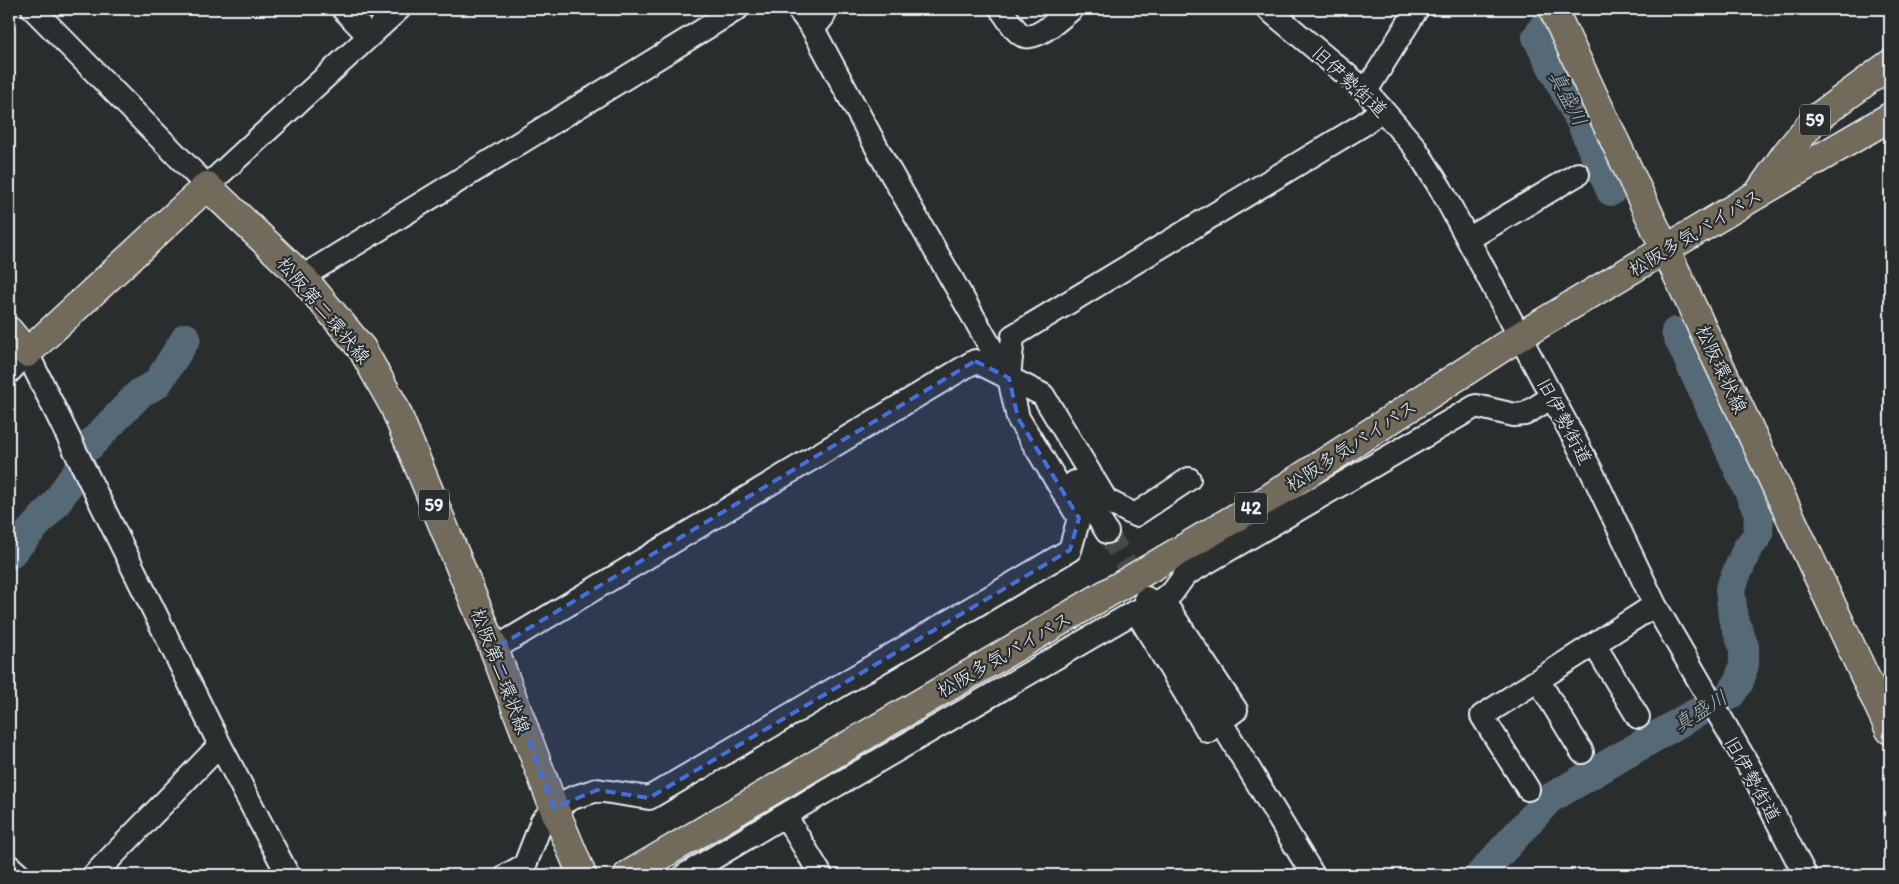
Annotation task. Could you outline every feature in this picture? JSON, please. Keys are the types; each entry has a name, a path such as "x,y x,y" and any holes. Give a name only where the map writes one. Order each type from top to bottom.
{"main road":[{"name":"松阪環状線","path":"1553,9 1890,730"},
{"name":"59","path":"1758,194 1786,154 1814,120 1890,64"},
{"name":"松阪多気バイパス","path":"628,875 1271,497 1520,336 1879,124"},
{"name":"松阪第二環状線","path":"207,186 302,277 362,349 394,406 494,650 554,808 582,875"},
{"path":"9,331 27,353 207,186"}],"street":[{"path":"33,9 207,186 399,9"},
{"path":"343,9 369,36"},
{"path":"302,277 737,9"},
{"path":"798,9 814,30 884,161 1009,378 1107,532"},
{"path":"814,30 826,9"},
{"path":"1001,9 1019,34 1028,36 1038,35 1072,9"},
{"name":"旧伊勢街道","path":"1268,9 1366,91 1414,146 1441,189 1591,470 1655,605 1751,770 1805,875"},
{"path":"1366,91 1417,9"},
{"path":"507,875 524,865 542,821 554,808 572,798 597,790 649,798 1070,550 1079,518 1018,418 1009,378 1013,336 1364,124 1382,109"},
{"path":"1468,239 1578,174"},
{"path":"9,372 27,353 220,745 288,875"},
{"path":"494,650 975,361 1043,395 1106,500 1135,515 1189,479"},
{"path":"685,875 1136,611 1208,731 1236,710 1162,599 1172,593 1185,575 1476,406 1514,415 1525,414 1552,397"},
{"path":"1146,598 1313,875"},
{"path":"1528,789 1482,716 1655,605"},
{"path":"1594,644 1638,717"},
{"path":"1538,680 1582,752"},
{"path":"94,875 220,745"},
{"path":"785,815 821,875"},
{"path":"9,866 18,875"}],"highlighted area":[{"path":"975,361 1009,378 1018,418 1079,518 1070,550 649,798 597,790 554,808 494,649"}],"waterway":[{"name":"真盛川","path":"1556,9 1537,37 1581,122 1611,191"},
{"name":"真盛川","path":"1480,875 1549,799 1730,695 1739,682 1744,664 1744,647 1733,617 1730,589 1747,549 1758,535 1759,513 1676,332"},
{"path":"90,445 140,393 157,384 186,338"},
{"path":"9,555 56,503 74,476"}],"tunnel":[{"path":"1107,532 1143,592"}]}
